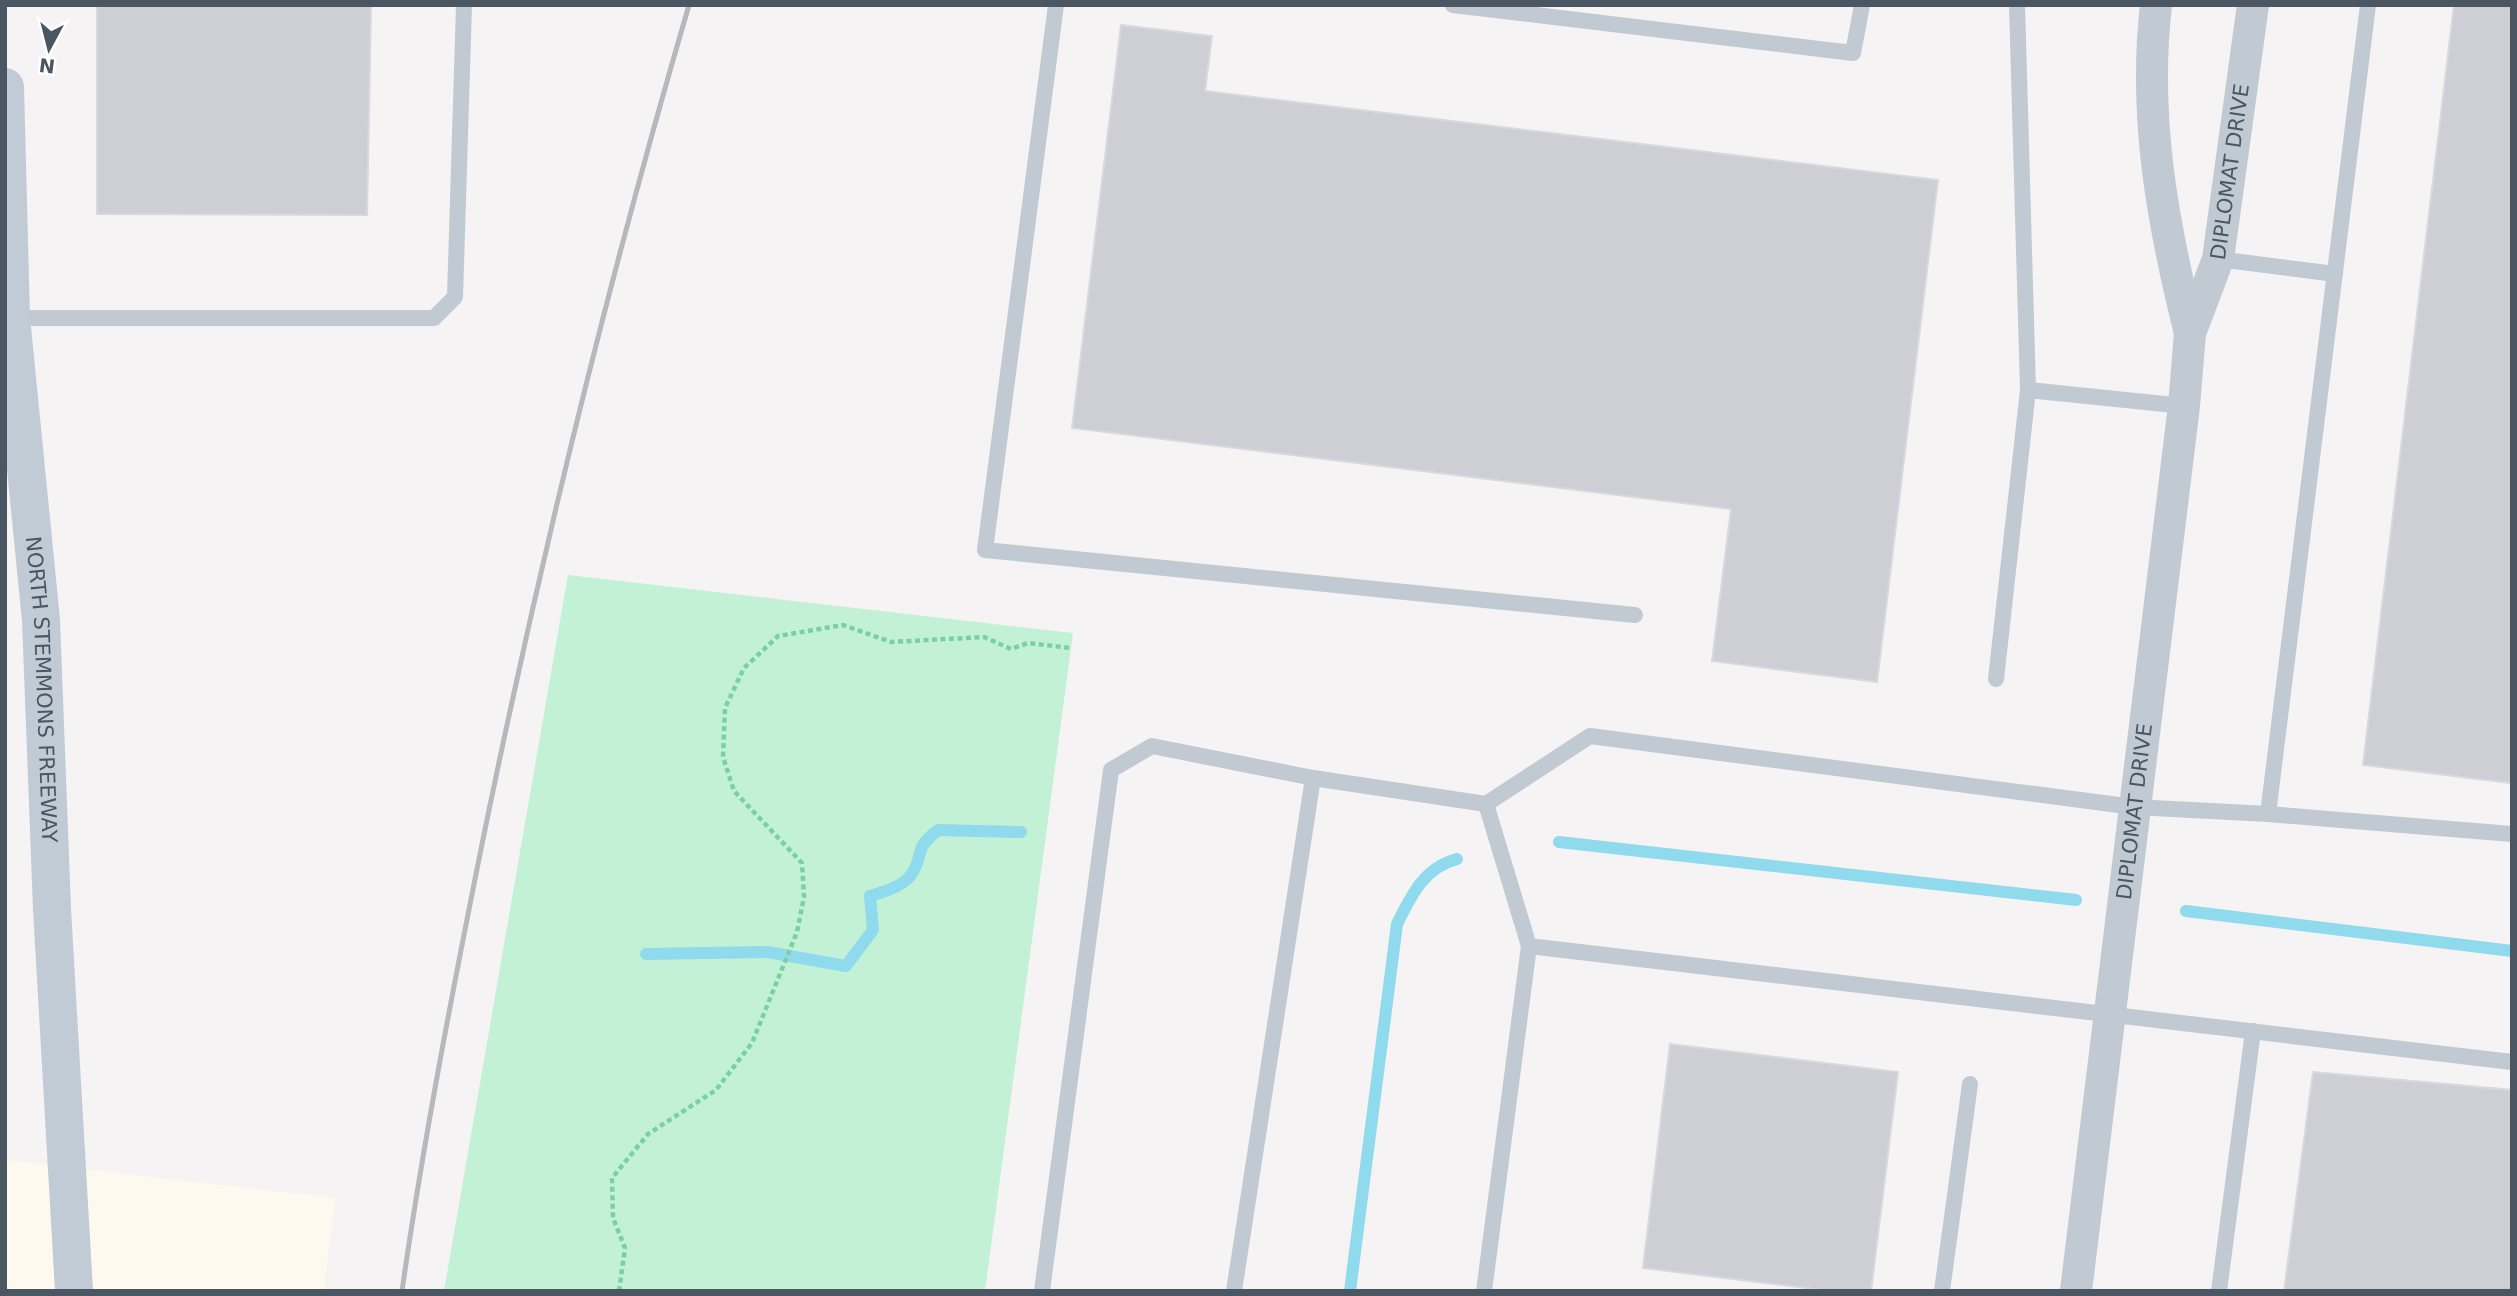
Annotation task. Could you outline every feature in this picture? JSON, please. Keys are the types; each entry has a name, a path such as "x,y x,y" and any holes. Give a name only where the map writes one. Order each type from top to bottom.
{"main road":[{"name":"NORTH STEMMONS FREEWAY","path":"5,87 11,318 41,620 52,909 74,1291"}],"street":[{"name":"DIPLOMAT DRIVE","path":"2156,5 2151,78 2153,138 2170,251 2190,333"},
{"name":"DIPLOMAT DRIVE","path":"2076,1291 2184,406 2190,333 2218,259 2252,5"}],"lane":[{"path":"11,318 434,318 455,297 464,5"},
{"path":"1056,5 985,550 1635,615"},
{"path":"1453,5 1853,53 1861,5"},
{"path":"1996,679 2028,390 2017,5"},
{"path":"2268,814 2368,5"},
{"path":"2218,259 2335,274"},
{"path":"2028,390 2184,406"},
{"path":"1042,1291 1111,770 1152,746 1313,778 1486,804 1590,736 2134,807 2268,814 2512,834"},
{"path":"1234,1291 1313,778"},
{"path":"1484,1291 1529,946 1486,804"},
{"path":"1529,946 2512,1062"},
{"path":"2219,1291 2253,1031"},
{"path":"1942,1291 1970,1084"}],"path":[{"path":"620,1291 625,1248 613,1218 612,1178 648,1134 716,1090 752,1043 797,932 804,897 802,863 734,790 723,757 726,708 744,668 778,636 844,625 891,642 984,637 1012,649 1028,643 1070,648"}],"shaded area":[{"path":"5,1160 335,1198 324,1291 5,1291"}],"green space":[{"path":"568,575 1073,633 985,1291 444,1291"}],"building":[{"path":"97,5 371,5 367,215 97,214"},
{"path":"2454,5 2512,5 2512,783 2363,765"},
{"path":"1121,25 1212,36 1205,91 1938,180 1877,682 1712,661 1731,509 1072,428"},
{"path":"1670,1044 1898,1072 1871,1291 1832,1291 1643,1268"},
{"path":"2313,1072 2512,1090 2512,1291 2284,1291"}],"waterway":[{"path":"646,954 767,952 846,966 873,930 870,896 894,888 905,881 913,872 922,847 938,830 1021,832"},
{"path":"1559,842 2076,900"},
{"path":"1350,1291 1397,924 1427,876 1457,859"},
{"path":"2186,911 2512,951"}],"railway":[{"path":"402,1291 448,1017 502,747 602,321 689,5"}]}
